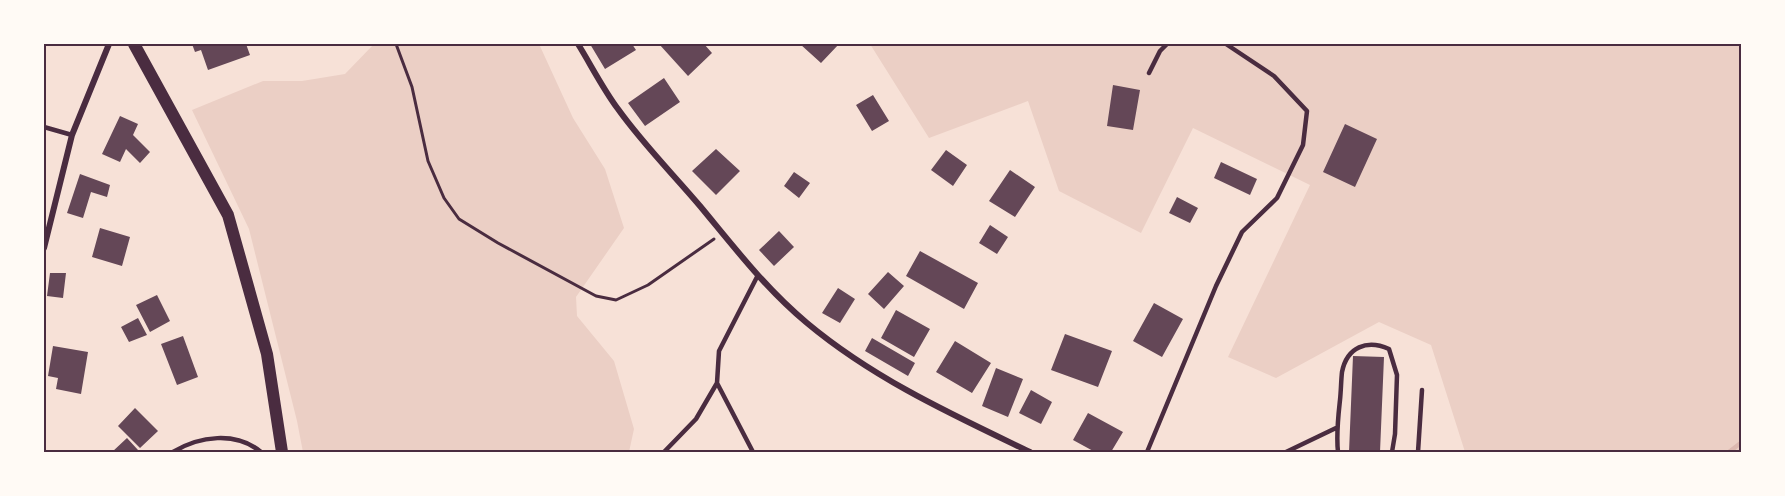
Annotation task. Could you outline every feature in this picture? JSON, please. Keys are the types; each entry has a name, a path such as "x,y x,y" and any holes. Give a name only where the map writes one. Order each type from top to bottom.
{"main road":[{"path":"134,44 228,215 267,354 282,453"}],"street":[{"path":"44,248 72,135 109,44"},
{"path":"578,44 618,108 758,275 808,324 849,354 915,396 1030,453"}],"lane":[{"path":"1149,73 1160,51 1167,44"},
{"path":"1147,453 1216,286 1242,232 1277,198 1303,144 1307,111 1274,76 1226,44"},
{"path":"44,127 72,135"},
{"path":"664,453 696,419 717,383 719,351 758,275"},
{"path":"1338,453 1336,428 1342,372 1348,356 1359,347 1377,344 1389,349 1397,375 1392,453"},
{"path":"717,383 753,453"},
{"path":"1418,453 1422,390"},
{"path":"1286,453 1336,428"},
{"path":"173,453 197,441 231,438 253,445 261,453"}],"path":[{"path":"396,44 412,87 428,160 444,198 459,219 498,243 596,296 616,300 648,285 722,232"}],"shaded area":[{"path":"374,44 539,44 573,118 605,169 624,228 576,297 577,316 614,361 634,429 629,452 303,452 249,229 192,110 263,81 302,81 345,74"},
{"path":"870,44 1741,44 1741,452 1465,452 1431,345 1379,322 1276,378 1228,357 1310,185 1193,128 1141,233 1059,191 1028,101 929,138"}],"building":[{"path":"192,44 246,44 250,55 208,70 201,50 195,52"},
{"path":"590,44 632,44 636,50 605,69"},
{"path":"659,44 704,44 712,53 688,76"},
{"path":"800,44 839,44 821,63"},
{"path":"664,78 680,102 645,126 628,103"},
{"path":"1113,85 1140,90 1133,130 1107,126"},
{"path":"873,95 889,121 872,131 856,105"},
{"path":"120,116 138,124 133,135 150,152 140,163 126,149 120,162 102,154"},
{"path":"1345,124 1377,139 1355,187 1323,172"},
{"path":"716,149 740,171 716,195 692,171"},
{"path":"946,150 967,165 953,186 931,170"},
{"path":"1221,162 1257,179 1250,195 1214,178"},
{"path":"1010,170 1035,187 1015,217 989,201"},
{"path":"794,172 810,183 799,198 784,186"},
{"path":"80,174 110,185 107,197 91,192 83,218 67,213"},
{"path":"1177,197 1198,208 1190,223 1169,213"},
{"path":"990,225 1008,237 997,254 979,243"},
{"path":"100,228 130,237 122,266 92,257"},
{"path":"779,231 794,247 774,266 759,250"},
{"path":"920,251 978,283 964,309 906,276"},
{"path":"888,272 904,286 884,309 868,294"},
{"path":"50,273 66,273 63,298 47,296"},
{"path":"838,288 855,299 840,323 822,313"},
{"path":"157,295 170,321 150,332 136,305"},
{"path":"1154,303 1183,319 1162,357 1133,341"},
{"path":"896,310 930,329 914,357 881,338"},
{"path":"138,318 147,335 129,342 121,327"},
{"path":"1065,334 1112,351 1098,387 1051,370"},
{"path":"183,336 198,377 177,385 161,344"},
{"path":"872,338 915,363 908,376 865,351"},
{"path":"955,341 991,363 972,393 936,372"},
{"path":"53,346 88,352 81,394 56,389 58,378 48,376"},
{"path":"1353,356 1384,357 1380,452 1349,452"},
{"path":"996,368 1023,379 1008,417 982,406"},
{"path":"1031,390 1052,402 1041,424 1019,413"},
{"path":"135,408 158,431 140,448 118,426"},
{"path":"1088,413 1123,432 1111,452 1095,452 1073,440"},
{"path":"127,438 138,450 136,452 112,452"}],"waterway":[{"path":"1729,452 1742,442"}]}
